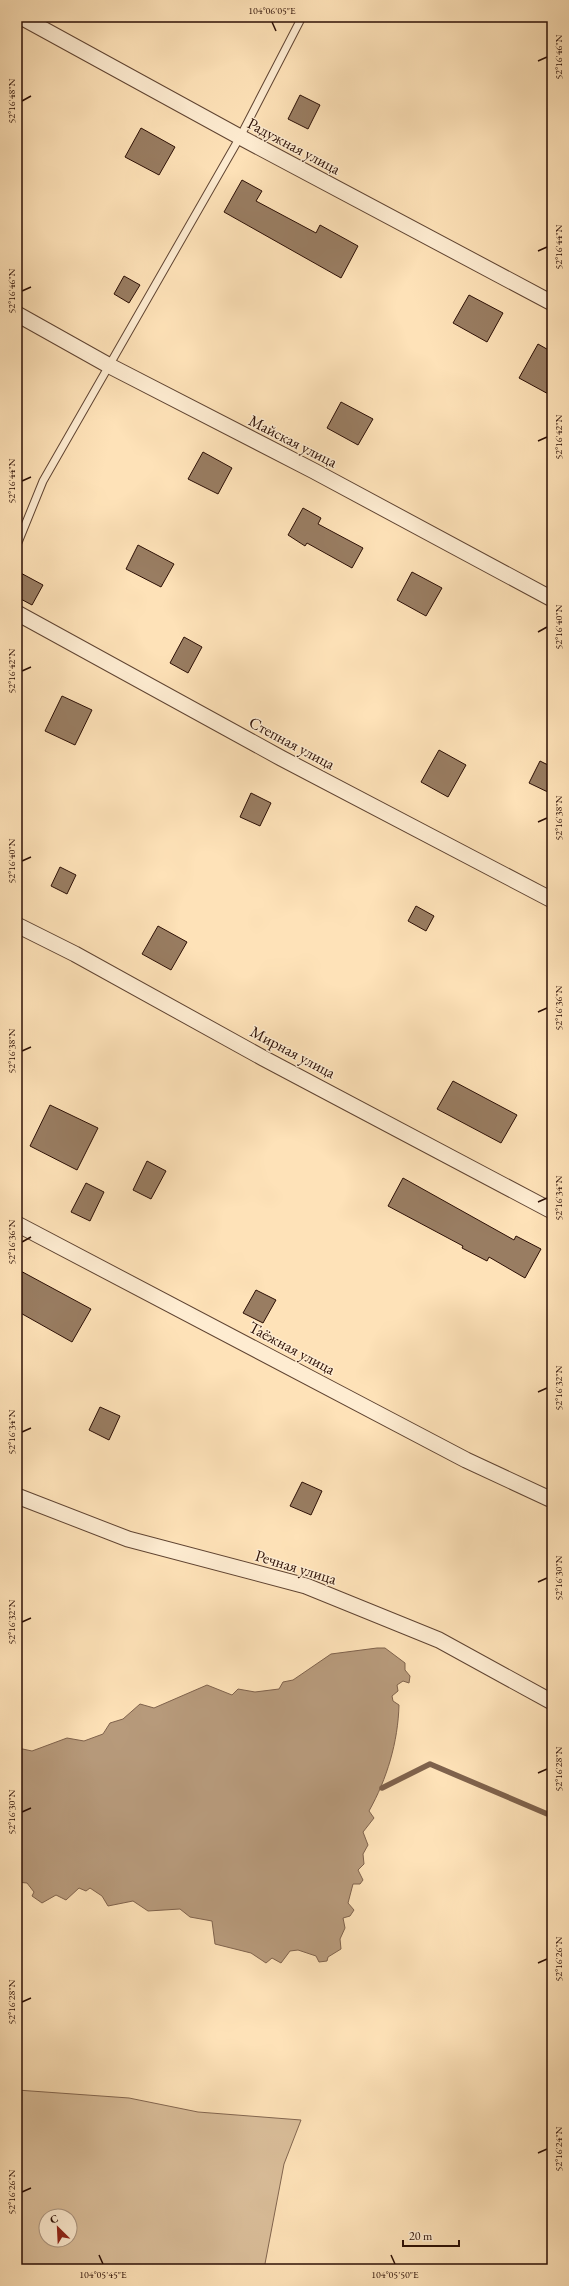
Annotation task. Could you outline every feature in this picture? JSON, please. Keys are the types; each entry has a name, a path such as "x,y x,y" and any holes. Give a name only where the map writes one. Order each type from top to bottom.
{"street":[{"name":"Радужная улица","path":"21,17 240,137 552,303"},
{"name":"Майская улица","path":"17,314 108,366 314,471 552,599"},
{"name":"Степная улица","path":"17,613 281,758 552,900"},
{"name":"Мирная улица","path":"17,925 75,954 263,1058 552,1211"},
{"name":"Таёжная улица","path":"17,1224 459,1456 552,1500"},
{"name":"Речная улица","path":"17,1496 128,1539 306,1586 439,1640 552,1702"}],"lane":[{"path":"17,545 43,481 240,137 302,17"}],"shaded area":[{"path":"385,1648 405,1663 405,1670 410,1676 409,1683 403,1681 397,1685 398,1691 392,1696 393,1701 399,1705 394,1746 381,1786 369,1811 374,1818 363,1832 368,1845 363,1854 364,1864 358,1870 363,1880 360,1884 353,1884 348,1903 354,1910 350,1916 343,1918 345,1928 340,1939 341,1949 328,1957 327,1961 319,1962 316,1956 298,1950 290,1951 281,1963 272,1958 266,1963 251,1953 215,1944 212,1921 190,1917 180,1909 148,1911 133,1901 108,1906 102,1896 90,1888 86,1891 79,1888 66,1900 56,1895 42,1903 32,1896 34,1892 27,1883 17,1882 18,1748 32,1751 67,1738 84,1741 103,1734 110,1723 123,1719 140,1704 154,1708 207,1685 232,1695 238,1689 255,1692 279,1689 283,1682 293,1680 331,1654"},
{"path":"17,2090 129,2098 198,2112 301,2120 284,2164 264,2269 17,2269"}],"building":[{"path":"300,95 320,105 308,129 288,119"},
{"path":"141,128 175,147 159,175 125,157"},
{"path":"242,180 262,191 256,201 316,233 320,225 358,246 341,278 224,212"},
{"path":"124,276 140,285 129,303 114,294"},
{"path":"469,295 503,313 487,342 453,323"},
{"path":"538,344 552,352 552,396 519,378"},
{"path":"341,402 373,419 358,445 327,428"},
{"path":"203,452 232,468 218,494 188,479"},
{"path":"303,508 321,518 318,524 363,548 352,568 307,543 305,546 288,535"},
{"path":"138,545 174,564 161,587 126,569"},
{"path":"17,571 43,585 32,605 17,597"},
{"path":"412,572 442,588 426,616 397,600"},
{"path":"184,637 202,647 188,673 170,663"},
{"path":"62,696 92,710 75,745 45,731"},
{"path":"439,750 466,765 448,797 421,782"},
{"path":"540,761 552,767 552,794 529,783"},
{"path":"251,793 271,803 260,826 240,817"},
{"path":"60,867 76,875 67,894 51,886"},
{"path":"416,906 434,916 426,931 408,921"},
{"path":"158,926 187,942 171,970 142,954"},
{"path":"453,1081 517,1115 501,1143 437,1109"},
{"path":"50,1105 98,1128 77,1170 30,1146"},
{"path":"147,1161 166,1171 151,1199 133,1190"},
{"path":"403,1178 514,1240 516,1236 541,1249 525,1278 489,1257 487,1261 462,1248 463,1246 388,1206"},
{"path":"86,1183 104,1192 90,1221 71,1212"},
{"path":"17,1269 91,1309 72,1342 17,1311"},
{"path":"256,1290 276,1300 263,1323 243,1313"},
{"path":"100,1407 120,1416 109,1440 89,1430"},
{"path":"302,1482 322,1491 311,1515 290,1506"}],"waterway":[{"path":"382,1788 430,1764 552,1816"}]}
